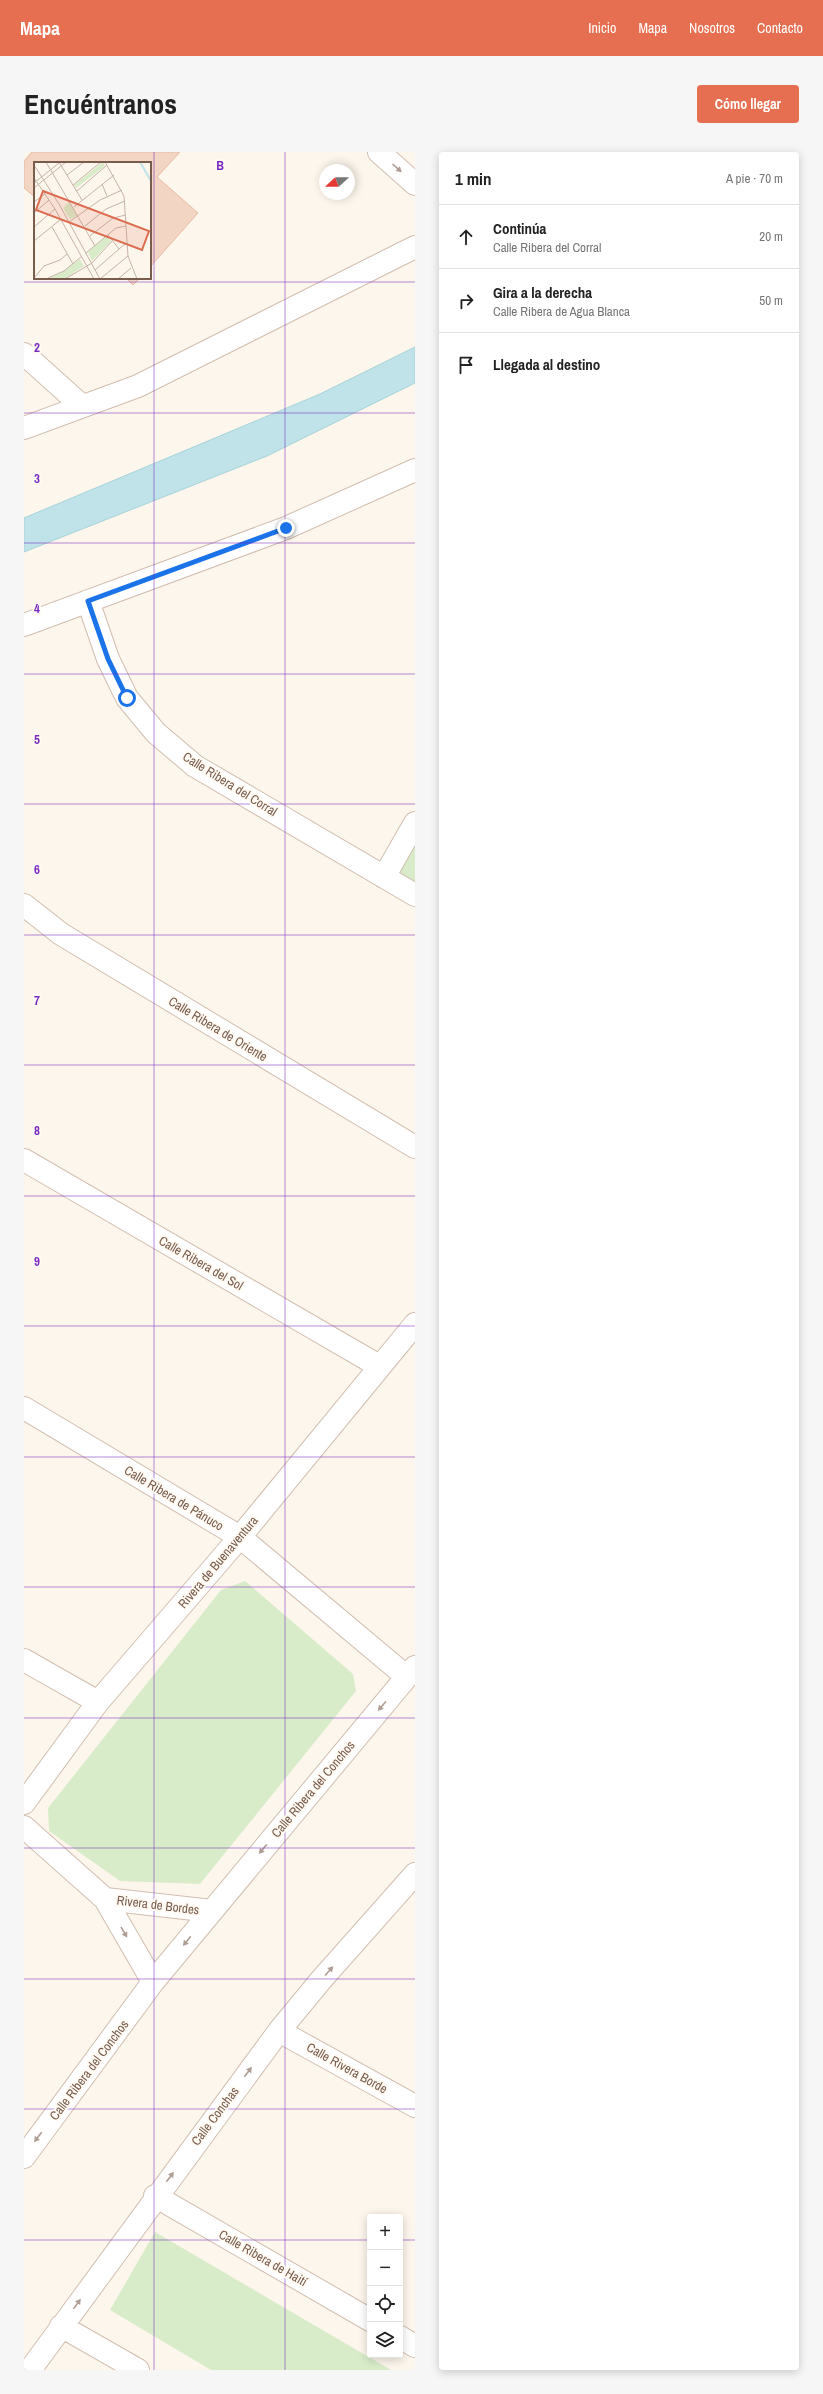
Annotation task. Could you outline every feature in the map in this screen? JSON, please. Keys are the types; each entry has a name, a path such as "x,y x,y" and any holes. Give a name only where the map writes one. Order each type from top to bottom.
{"street":[{"path":"379,152 415,184"},
{"path":"24,428 138,386 415,247"},
{"path":"24,354 82,406"},
{"path":"24,625 286,528 410,479"},
{"name":"Calle Ribera del Corral","path":"88,601 108,659 127,698 156,733 195,766 415,895"},
{"path":"384,877 415,823"},
{"name":"Calle Ribera de Oriente","path":"24,904 61,934 415,1148"},
{"name":"Calle Ribera del Sol","path":"24,1160 379,1366"},
{"name":"Rivera de Buenaventura","path":"24,1803 98,1702 240,1537 415,1324"},
{"name":"Calle Ribera de Pánuco","path":"24,1408 240,1537 411,1672"},
{"path":"24,1660 98,1702"},
{"name":"Calle Ribera del Conchos","path":"24,2157 153,1982 411,1672"},
{"name":"Rivera de Bordes","path":"24,1827 105,1899 153,1982"},
{"name":"Calle Conchas","path":"30,2370 155,2196 279,2031 321,1980 415,1874"},
{"name":"Rivera de Bordes","path":"105,1899 212,1911"},
{"name":"Calle Rivera Borde","path":"279,2031 415,2106"},
{"name":"Calle Ribera de Haití","path":"155,2196 367,2318"},
{"path":"61,2326 138,2370"},
{"path":"403,2339 415,2346"}],"green space":[{"path":"415,839 415,886 403,880 399,868"},
{"path":"245,1581 353,1674 356,1691 200,1884 120,1881 49,1831 48,1808 221,1590"},
{"path":"155,2232 367,2356 367,2358 370,2358 391,2370 211,2370 110,2310"}],"water":[{"path":"415,347 415,383 267,456 24,552 24,518 320,394"}],"building":[{"path":"32,152 180,152 157,177 198,213 151,266 151,162 34,162 34,196 24,188 24,161"},
{"path":"127,279 139,279 133,285"}],"route":[{"path":"127,698 108,659 88,601 286,528"}]}
